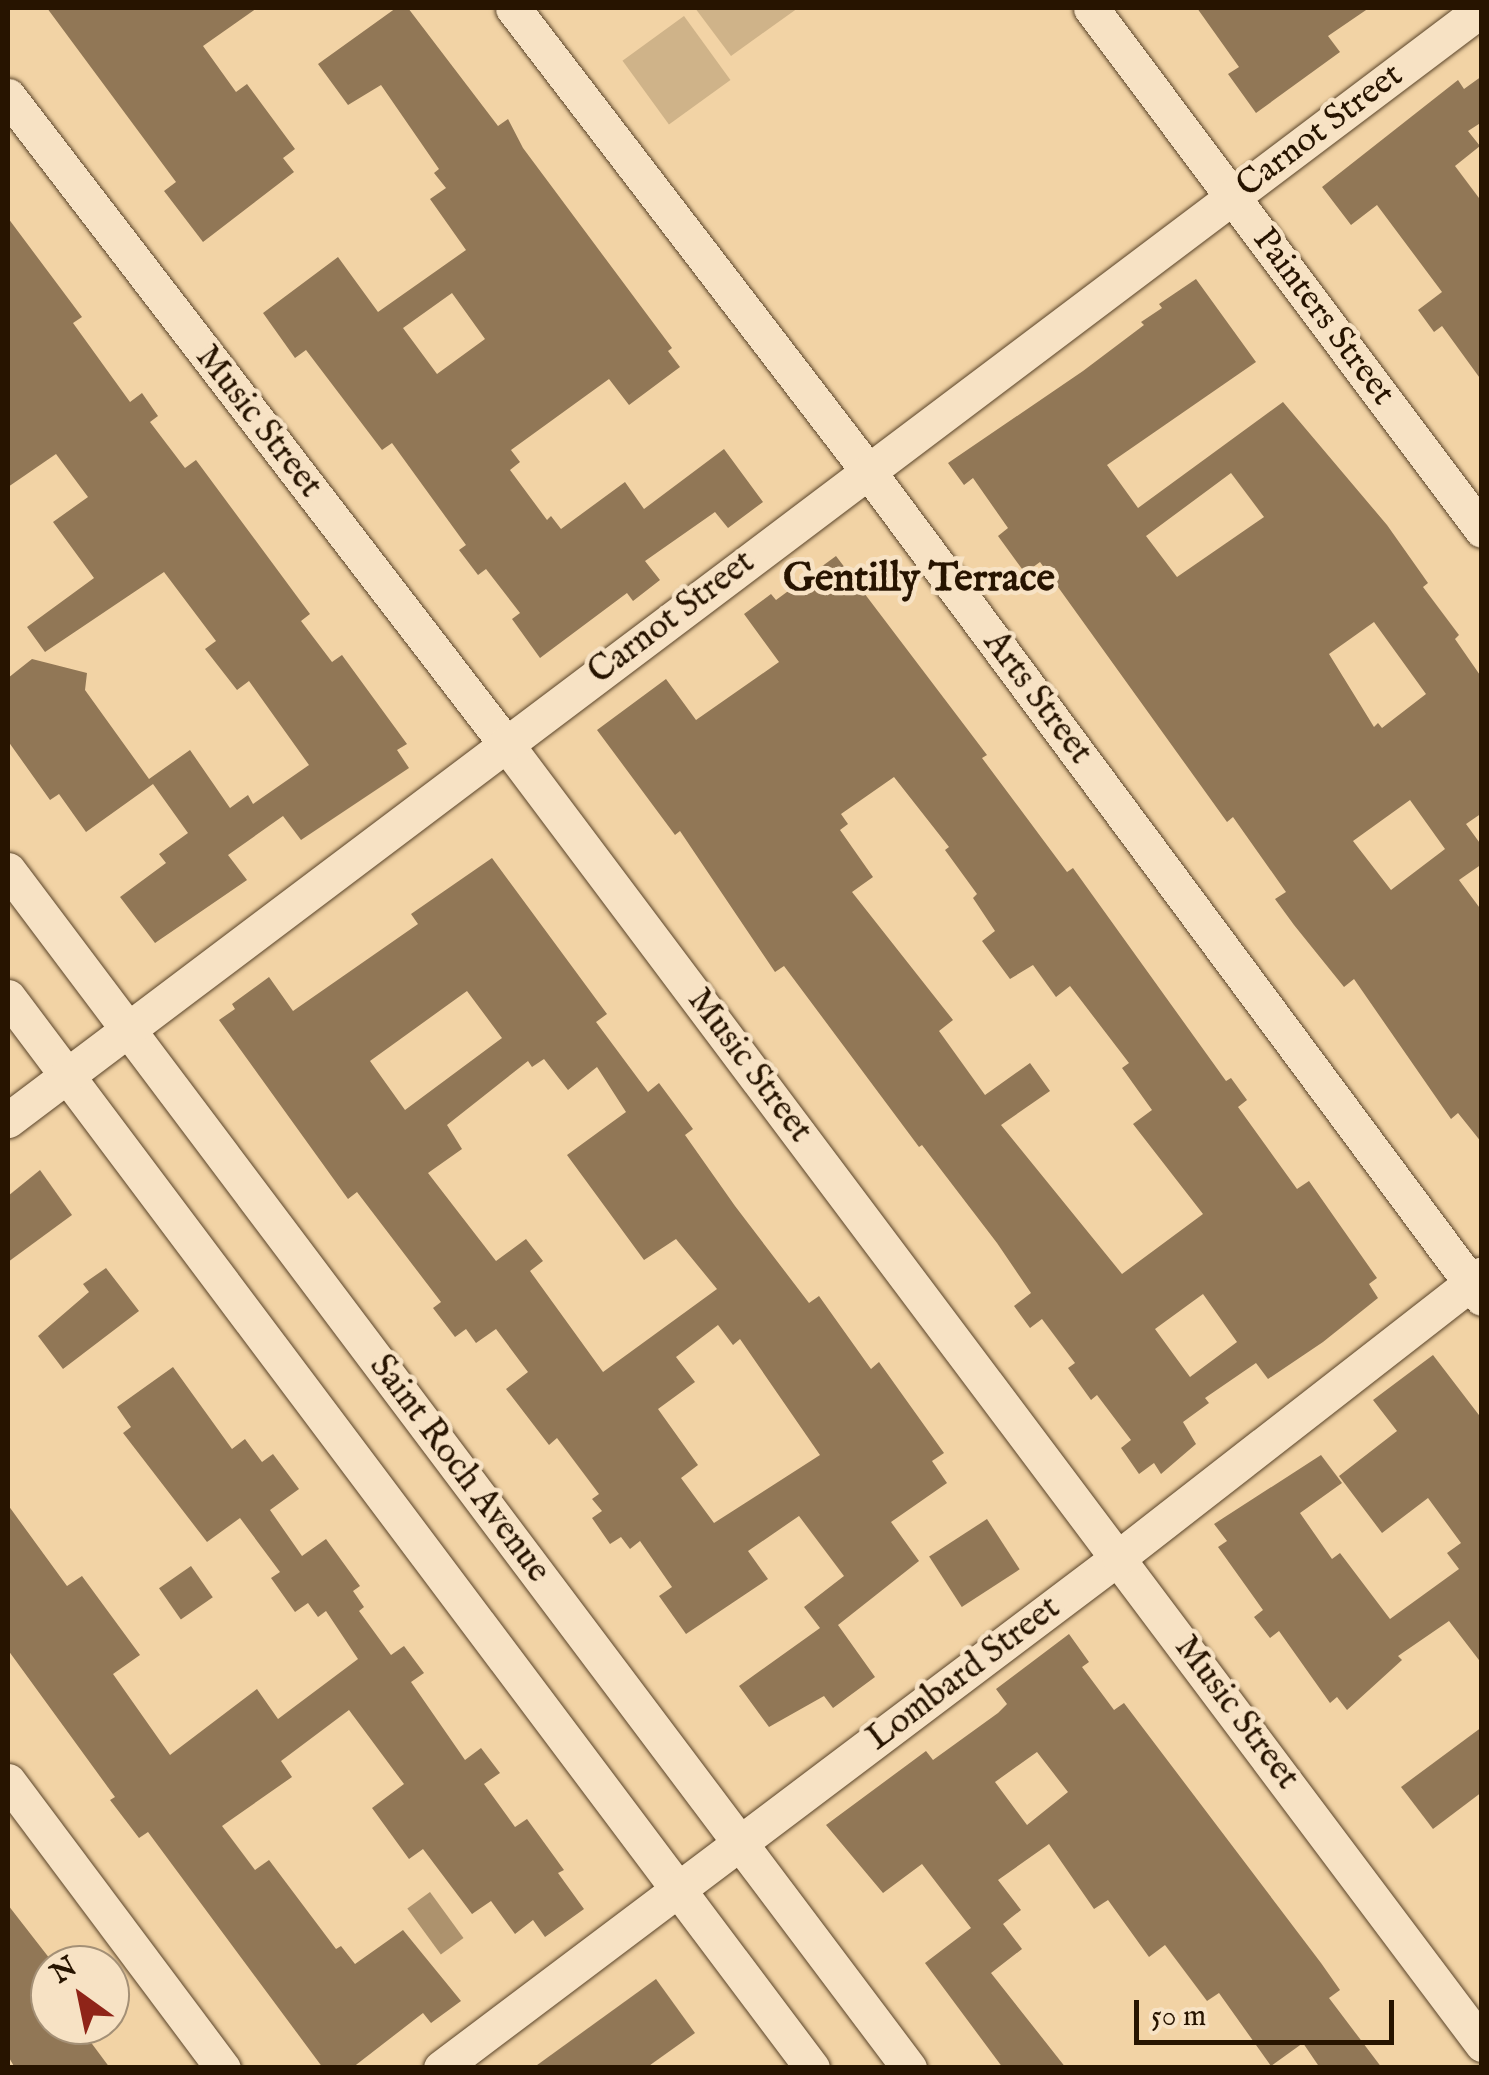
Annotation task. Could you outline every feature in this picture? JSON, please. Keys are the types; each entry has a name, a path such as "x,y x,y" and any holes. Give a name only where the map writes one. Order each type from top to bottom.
{"street":[{"name":"Arts Street","path":"513,8 868,471 1478,1285"},
{"name":"Painters Street","path":"1091,8 1482,530"},
{"name":"Carnot Street","path":"8,1120 1482,9"},
{"name":"Music Street","path":"8,96 506,744 1120,1556 1482,2044"},
{"name":"Saint Roch Avenue","path":"8,870 909,2068"},
{"path":"8,997 812,2068"},
{"name":"Lombard Street","path":"441,2068 1478,1285"},
{"path":"8,1781 224,2068"}],"shaded area":[{"path":"695,8 798,8 731,56"},
{"path":"684,16 730,80 669,125 623,61"},
{"path":"430,1892 464,1938 441,1955 407,1908"}],"building":[{"path":"47,8 257,8 203,46 236,92 247,84 295,149 283,158 294,172 203,242 164,191 176,182"},
{"path":"396,8 408,8 498,126 508,119 523,148 672,348 668,351 680,367 629,405 609,379 511,450 520,462 510,470 547,520 551,516 561,529 625,482 644,509 724,449 763,502 728,528 715,512 645,561 660,580 633,601 627,593 540,658 512,619 520,613 486,569 478,575 459,550 466,545 392,443 382,450 306,350 295,358 263,313 338,257 378,312 466,250 430,199 446,188 434,173 439,169 381,85 348,105 318,64","holes":["452,293 485,339 437,374 403,328"]},
{"path":"1197,8 1369,8 1328,36 1340,52 1256,113 1228,74 1239,67"},
{"path":"1482,76 1482,122 1468,131 1480,146 1455,166 1482,202 1482,381 1442,326 1434,332 1418,310 1442,292 1377,205 1351,225 1322,187 1458,80 1464,89"},
{"path":"8,218 82,317 73,323 130,402 142,393 158,416 150,422 185,468 196,460 310,614 301,621 332,662 342,655 407,744 397,750 409,768 301,840 283,816 228,855 247,880 155,943 120,897 166,863 159,854 188,833 153,784 86,832 59,794 50,800 8,741 8,678 32,659 87,673 85,690 149,779 190,750 230,808 248,795 253,804 309,765 249,681 237,690 205,649 216,641 164,572 45,652 27,627 94,578 53,522 88,497 56,454 8,487"},
{"path":"1196,279 1256,362 1107,465 1138,508 1283,402 1387,525 1428,583 1423,587 1459,635 1455,639 1482,678 1482,813 1466,824 1482,846 1482,864 1459,880 1482,911 1482,1143 1458,1113 1451,1119 1354,979 1344,987 1294,925 1275,899 1286,892 1233,817 1227,822 1040,562 1025,573 998,536 1008,528 973,478 964,485 948,463 1083,371 1144,325 1141,322 1162,308 1159,304","holes":["1231,473 1264,517 1177,577 1146,536","1374,622 1426,694 1382,728 1378,723 1374,727 1329,654","1410,800 1445,849 1391,890 1353,841"]},
{"path":"836,556 987,755 982,758 1067,872 1073,868 1226,1081 1231,1078 1247,1100 1238,1107 1297,1189 1309,1181 1377,1278 1369,1284 1378,1298 1323,1342 1268,1379 1256,1363 1205,1398 1209,1403 1183,1422 1196,1444 1161,1474 1154,1463 1139,1474 1121,1448 1131,1440 1097,1395 1091,1400 1068,1368 1075,1363 1042,1319 1030,1328 1014,1306 1031,1293 997,1243 922,1145 919,1147 784,966 775,972 680,831 675,835 597,730 666,679 696,720 779,662 744,614 771,594 776,600","holes":["894,777 949,847 945,850 977,894 973,898 995,931 982,941 1010,979 1033,965 1056,997 1070,986 1129,1063 1122,1068 1152,1110 1133,1124 1203,1214 1122,1274 1001,1125 1050,1091 1030,1063 985,1095 939,1031 953,1020 852,892 873,877 840,830 848,824 841,814","1203,1294 1237,1342 1190,1377 1155,1329"]},
{"path":"492,858 607,1014 596,1022 648,1092 659,1083 693,1129 685,1135 809,1303 819,1296 871,1369 879,1362 944,1453 932,1461 947,1483 891,1522 919,1561 838,1625 875,1677 833,1708 824,1696 769,1727 739,1686 820,1628 804,1607 844,1576 799,1516 748,1551 768,1579 686,1634 659,1596 672,1587 640,1541 630,1549 621,1537 610,1544 592,1518 602,1511 592,1499 599,1494 557,1438 549,1445 506,1389 528,1372 496,1329 476,1343 466,1329 455,1337 433,1308 441,1302 357,1192 348,1199 219,1020 235,1009 232,1004 269,977 293,1011 418,924 411,914","holes":["467,991 502,1038 405,1110 370,1061","544,1059 568,1090 597,1067 626,1112 567,1155 644,1260 676,1239 717,1289 603,1372 530,1271 543,1261 526,1239 496,1261 428,1173 462,1149 447,1125 528,1061 532,1067","718,1325 733,1345 740,1339 820,1455 714,1523 681,1478 698,1465 658,1409 695,1382 676,1357"]},
{"path":"40,1170 72,1215 8,1262 8,1196"},
{"path":"106,1268 139,1311 63,1369 38,1336 89,1292 83,1284"},
{"path":"1433,1355 1482,1419 1482,1664 1449,1621 1398,1656 1402,1660 1347,1710 1337,1697 1330,1703 1279,1631 1270,1638 1254,1617 1263,1610 1218,1547 1227,1541 1214,1524 1321,1455 1342,1483 1300,1513 1332,1559 1340,1553 1390,1619 1459,1569 1447,1553 1461,1543 1428,1498 1382,1533 1339,1476 1397,1431 1373,1400"},
{"path":"173,1367 232,1449 245,1439 262,1462 273,1454 299,1489 270,1510 302,1556 326,1539 360,1586 353,1591 364,1607 359,1611 391,1655 404,1646 424,1673 411,1682 465,1760 481,1748 500,1773 484,1784 515,1827 527,1819 564,1870 558,1873 584,1909 545,1937 533,1920 515,1934 491,1901 472,1914 423,1849 409,1859 372,1808 404,1784 349,1710 281,1761 292,1777 222,1826 255,1870 269,1860 336,1949 341,1946 355,1964 403,1930 461,2001 431,2023 423,2013 352,2068 323,2068 148,1832 139,1838 110,1800 115,1797 8,1650 8,1505 67,1586 82,1576 140,1655 113,1674 170,1755 257,1689 278,1719 358,1659 326,1611 318,1617 308,1603 295,1612 271,1578 280,1572 240,1518 207,1542 123,1433 131,1427 117,1407"},
{"path":"987,1519 1020,1569 962,1607 929,1557"},
{"path":"191,1566 213,1597 181,1619 159,1588"},
{"path":"1069,1634 1089,1662 1082,1667 1114,1710 1124,1703 1321,1963 1340,1990 1329,1998 1382,2068 1320,2068 1303,2043 1271,2066 1219,1993 1207,2001 1165,1945 1149,1957 1108,1900 1094,1909 1049,1844 998,1880 1021,1910 1003,1924 1022,1949 991,1973 1066,2068 1003,2068 925,1963 971,1928 922,1864 883,1893 826,1825 926,1751 933,1760 998,1713 1007,1704 996,1689","holes":["1037,1752 1068,1792 1027,1825 995,1782"]},
{"path":"1482,1727 1482,1792 1433,1829 1401,1787"},
{"path":"8,1905 39,1945 30,1945 30,2045 93,2045 110,2068 15,2068 8,2056"},
{"path":"656,1979 695,2033 646,2068 533,2068"}],"district":[{"name":"Gentilly Terrace","path":"919,580"}]}
